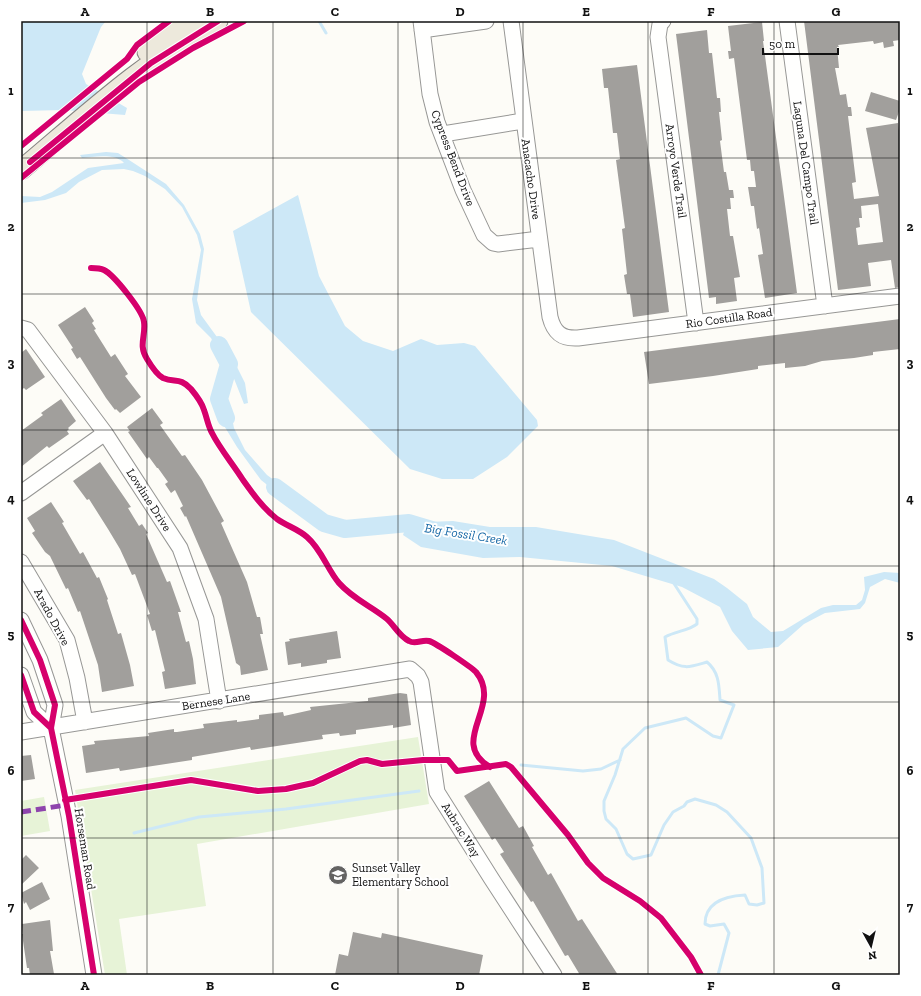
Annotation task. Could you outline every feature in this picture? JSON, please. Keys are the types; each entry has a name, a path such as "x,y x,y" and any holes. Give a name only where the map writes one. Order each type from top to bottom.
{"main road":[{"path":"21,170 188,21"},
{"path":"21,156 130,72 218,21"}],"street":[{"path":"421,26 486,21"},
{"name":"Anacacho Drive","path":"511,21 550,317 558,334"},
{"name":"Arroyo Verde Trail","path":"663,21 660,24 658,37 696,323"},
{"name":"Laguna Del Campo Trail","path":"787,21 825,306"},
{"name":"Cypress Bend Drive","path":"421,26 430,94 437,122 443,134 463,190 484,235 498,244 539,239"},
{"path":"443,134 523,121"},
{"name":"Rio Costilla Road","path":"558,334 565,337 578,338 900,296"},
{"name":"Lowline Drive","path":"21,328 28,330 105,433 180,548 206,619 219,700"},
{"path":"21,493 105,433"},
{"name":"Arado Drive","path":"21,562 67,640 77,678 85,722"},
{"name":"Horseman Road","path":"21,620 40,660 55,705 51,728 68,816 94,975"},
{"name":"Bernese Lane","path":"21,732 410,670"},
{"name":"Aubrac Way","path":"410,670 418,676 421,682 437,792 490,878 554,975"},
{"path":"21,675 34,712 51,728"}],"green space":[{"path":"418,737 429,804 197,844 206,906 119,919 127,975 105,975 75,790"},
{"path":"44,797 50,831 21,836 21,801"}],"water":[{"path":"21,21 106,21 101,27 82,74 86,84 127,108 125,115 64,110 21,111"},
{"path":"106,152 118,153 166,184 184,205 200,234 204,249 197,300 201,315 233,359 245,383 248,403 244,404 231,371 219,354 211,338 196,323 192,299 201,250 197,235 182,207 165,189 145,176 133,171 124,169 102,170 79,182 66,193 45,200 21,203 21,196 40,197 52,192 88,168 124,163 110,157 82,158 80,155"},
{"path":"298,195 319,276 345,326 363,341 393,351 421,339 437,345 464,343 475,346 537,420 538,426 507,457 473,479 442,479 410,469 251,312 233,231"},
{"path":"217,390 230,408 234,428 245,450 267,475 289,491 295,501 290,503 261,480 237,447 223,424 214,399"},
{"path":"453,521 490,527 536,527 614,540 714,579 747,604 753,617 771,632 783,631 821,608 833,605 856,605 862,600 865,590 864,577 884,572 900,573 900,583 885,579 870,587 865,603 860,609 825,613 804,624 778,647 748,650 732,631 720,607 682,587 612,566 520,557 483,558 421,547 403,535 405,529 427,522"}],"building":[{"path":"804,21 900,21 900,40 893,41 894,46 884,48 883,42 874,44 873,41 838,45 839,68 835,68 840,95 846,94 848,107 851,107 852,116 848,116 856,182 852,183 854,199 879,196 866,128 898,123 900,139 900,287 895,288 891,260 868,263 871,286 838,290","holes":["878,204 883,242 858,245 856,228 860,227 859,218 862,218 861,206"]},
{"path":"762,22 763,41 797,293 765,298 758,255 763,254 759,228 757,229 754,206 751,206 748,187 756,187 754,171 751,171 750,160 747,160 734,58 729,59 728,51 731,51 728,26"},
{"path":"707,30 709,53 712,53 717,98 720,98 721,112 719,112 722,140 720,141 724,172 726,172 729,190 733,190 734,198 730,198 731,209 727,209 730,236 733,236 740,277 734,278 737,301 716,304 716,297 709,298 676,34"},
{"path":"637,65 669,312 633,317 630,294 627,294 624,275 627,274 622,229 625,228 616,160 620,159 617,133 613,133 608,88 604,88 602,69"},
{"path":"871,92 900,101 900,109 896,120 865,111"},
{"path":"85,307 94,321 92,323 96,329 94,330 111,357 115,354 128,374 125,376 141,397 120,413 116,409 115,410 106,398 80,357 77,359 71,349 73,348 58,325"},
{"path":"900,319 900,349 873,352 873,355 854,358 822,361 805,366 785,368 785,363 758,366 758,369 649,384 644,352"},
{"path":"26,349 45,377 26,390 24,388 21,390 21,353"},
{"path":"61,399 76,421 68,428 69,429 67,431 69,434 49,448 47,446 21,467 21,431 43,415 41,413"},
{"path":"152,408 163,423 160,425 182,456 185,455 202,480 224,521 221,523 247,582 257,617 260,617 263,634 260,634 268,670 241,675 240,666 236,663 221,597 186,516 185,517 180,508 183,506 175,490 171,493 165,484 168,482 149,457 147,459 128,432 130,431 127,427"},
{"path":"100,462 131,507 128,508 139,526 142,524 148,533 146,534 167,582 170,581 181,612 178,612 186,642 189,641 196,684 165,689 162,672 165,671 155,630 152,631 147,615 150,614 135,574 132,575 120,549 89,499 87,500 73,481"},
{"path":"51,502 64,522 62,523 80,554 83,552 97,578 99,577 108,599 107,600 118,634 121,633 134,686 102,692 98,665 80,611 78,612 68,588 66,589 50,556 45,552 32,533 35,531 27,518"},
{"path":"337,631 341,658 327,660 327,663 301,667 301,663 288,665 285,642 290,641 289,639"},
{"path":"400,693 407,694 411,725 393,728 393,725 356,730 356,734 340,736 339,733 322,735 323,739 251,750 250,747 192,757 192,760 120,771 119,768 86,773 82,746 95,744 94,741 149,736 148,733 174,729 174,732 177,732 204,728 203,724 259,719 259,715 283,712 284,716 311,710 310,707 368,701 368,698"},
{"path":"31,755 35,779 21,781 21,756"},
{"path":"489,781 519,828 523,826 534,846 532,847 548,875 551,873 578,921 582,919 618,975 580,975 568,955 565,956 533,901 531,902 500,854 504,852 495,838 492,840 464,796"},
{"path":"26,855 39,868 21,885 21,860"},
{"path":"42,882 50,899 30,910 26,902 24,904 21,893"},
{"path":"50,920 53,951 50,951 54,974 30,975 29,968 27,968 22,924"},
{"path":"353,932 381,938 382,933 483,955 479,975 335,975 339,954 348,956"}],"waterway":[{"path":"319,21 326,33"},
{"name":"Big Fossil Creek","path":"219,345 229,364 219,399 226,418"},
{"name":"Big Fossil Creek","path":"275,487 324,523 345,529 409,523 439,532"},
{"path":"673,582 697,619 697,624 665,637 668,660 678,665 687,667 707,662 716,674 719,684 720,700 734,705 721,738 713,736 686,718 645,728 623,749 615,775 604,801 604,811 606,819 616,829 627,854 633,859 651,855 664,825 673,812 684,806 687,802 695,799 716,805 727,812 751,838 762,868 764,903 757,905 749,904 745,895 724,899 713,905 709,910 706,916 705,924 710,926 724,924 729,933 718,975"},
{"path":"521,765 583,771 601,769 620,760"},
{"path":"134,833 199,817 286,809 419,791"}],"marked path":[{"path":"21,812 66,805"}],"cycle path":[{"path":"21,146 127,59 137,45 169,21"},
{"path":"30,162 151,63 218,21"},
{"path":"21,178 139,82 193,48 244,21"},
{"path":"91,268 101,269 109,273 134,302 144,322 143,349 144,354 150,364 161,377 184,383 193,391 202,405 211,430 219,445 258,501 277,519 307,537 317,548 331,572 344,589 381,614 405,639 412,642 429,641 453,655 476,672 483,685 484,698 474,734 474,746 478,757 490,767"},
{"path":"21,620 40,660 55,705 51,728 69,816 94,975"},
{"path":"21,675 34,712 51,728"},
{"path":"65,800 191,780 258,791 286,789 313,783 360,761 367,760 382,764 423,760 448,760 457,771 506,764 511,767 568,835 588,863 603,878 640,901 661,918 691,957 701,975"}],"place":[{"name":"Sunset Valley Elementary School","path":"338,875"}]}
